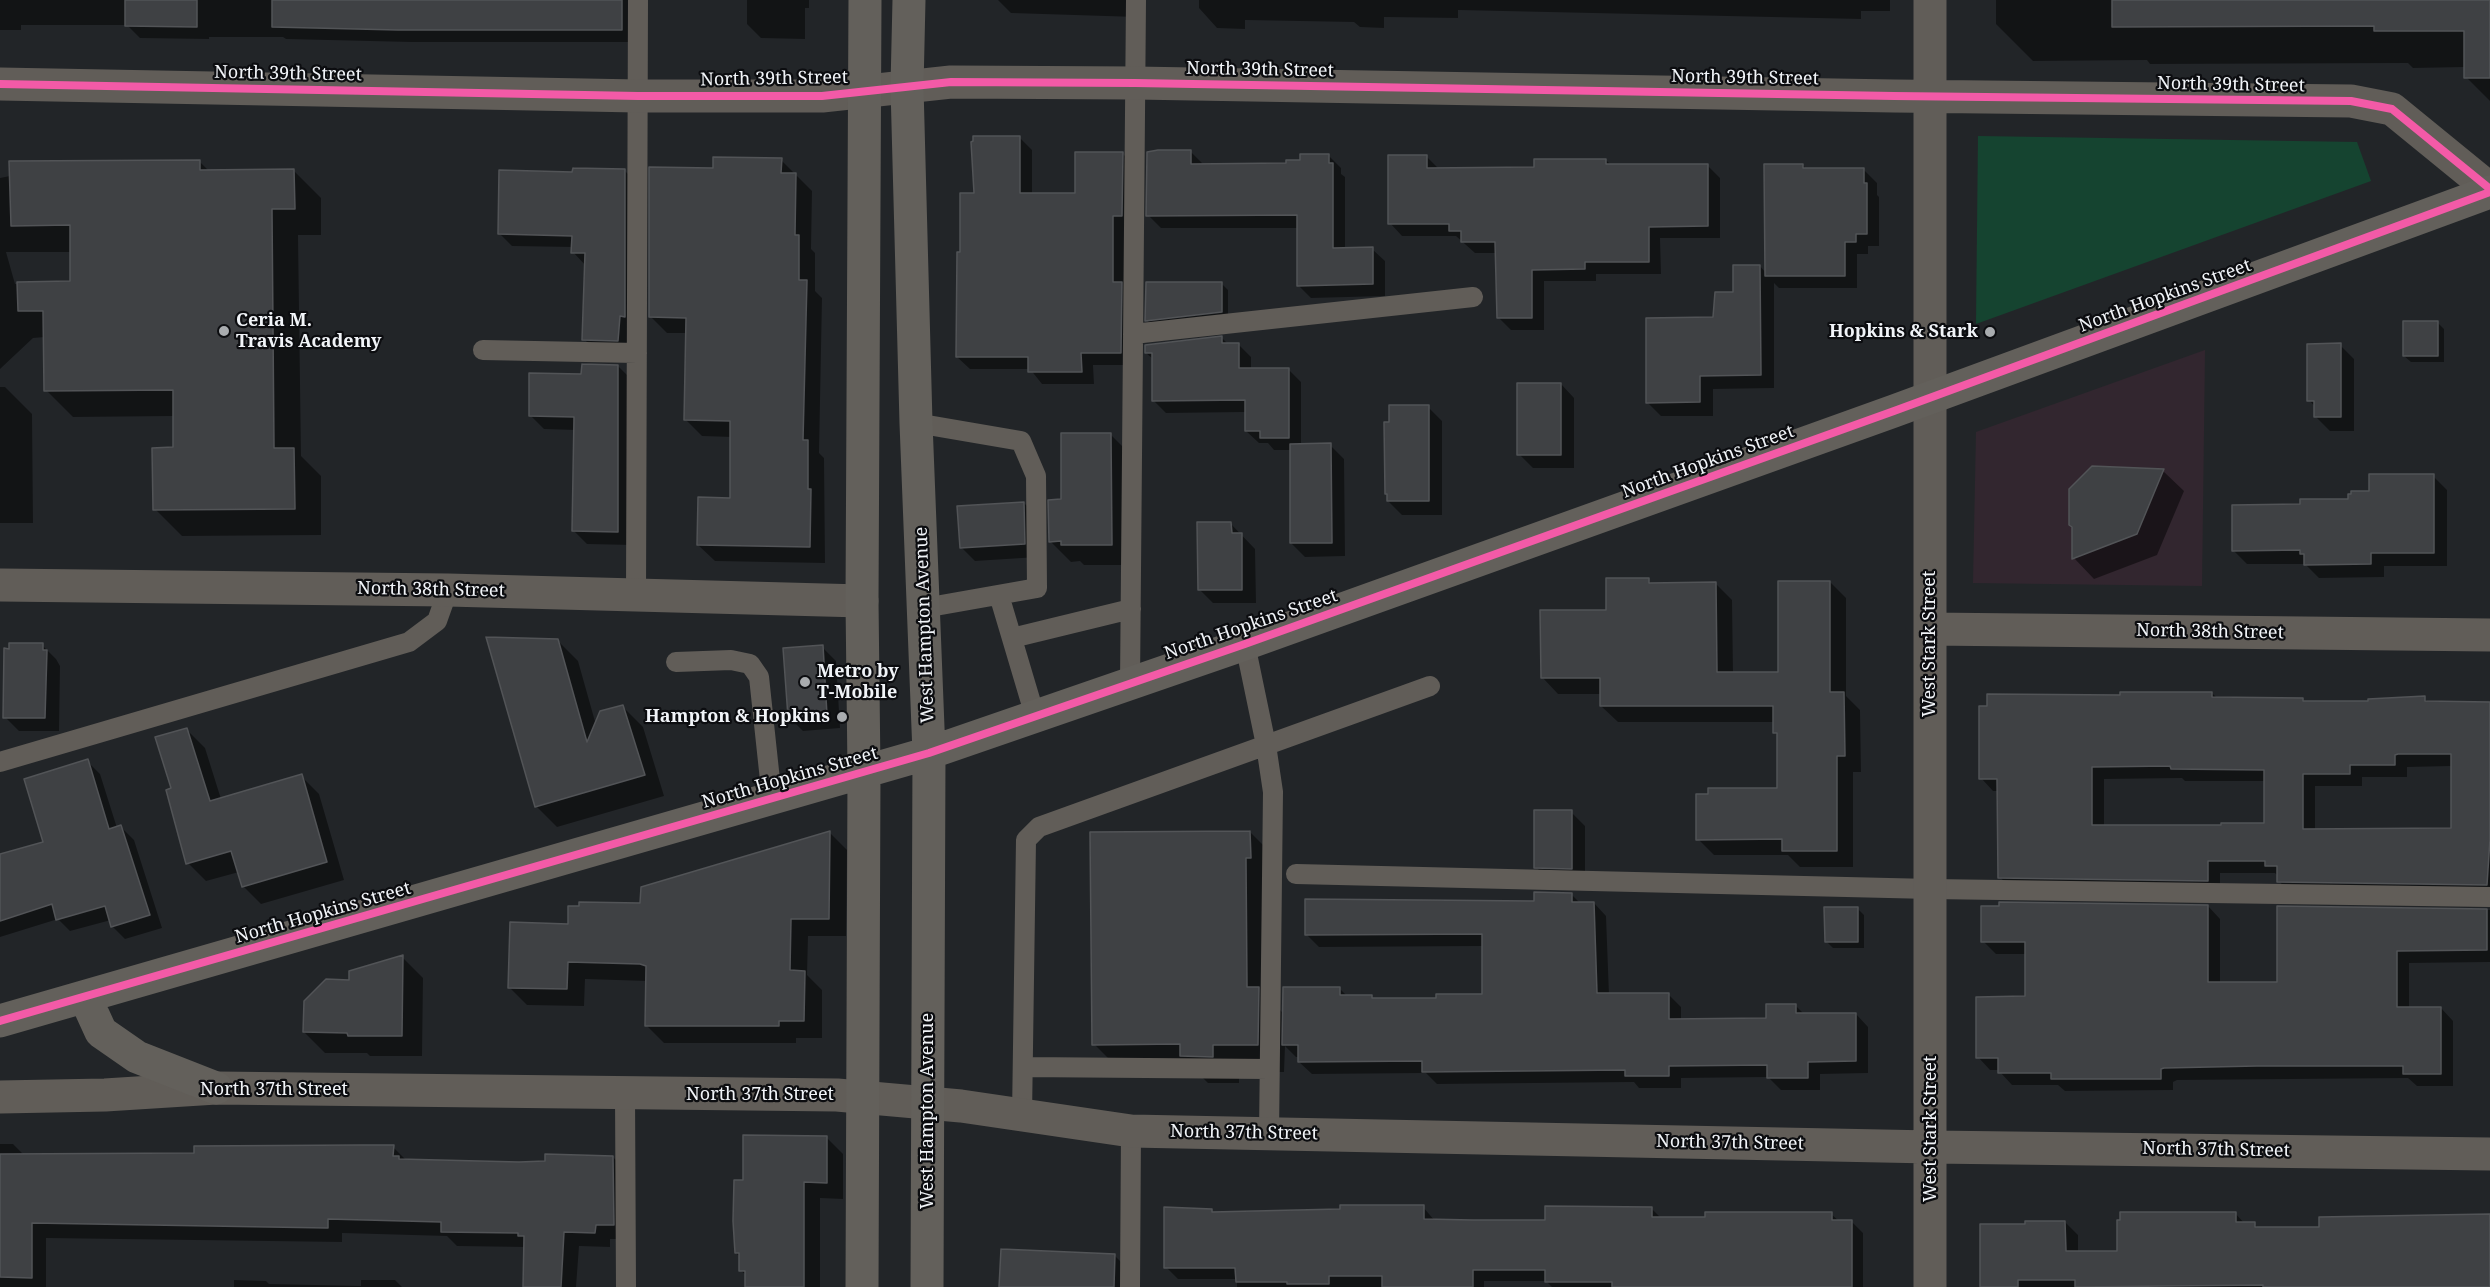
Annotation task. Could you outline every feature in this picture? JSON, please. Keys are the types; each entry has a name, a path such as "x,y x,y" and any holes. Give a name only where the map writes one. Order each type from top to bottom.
{"main road":[{"path":"862,1287 865,0"},
{"name":"West Hampton Avenue","path":"909,0 907,87 916,423 930,753 927,1287"},
{"name":"North Hopkins Street","path":"0,1021 930,753 1245,644 1929,398 2490,191"},
{"path":"85,997 101,1032 137,1057 216,1088"}],"street":[{"name":"West Stark Street","path":"1930,0 1932,1147 1930,1287"},
{"name":"North 39th Street","path":"0,84 638,96 822,96 951,82 1134,82 2351,101 2392,109 2490,191"},
{"name":"North 38th Street","path":"0,585 448,590 862,601"},
{"name":"North 38th Street","path":"1930,629 2490,635"},
{"name":"North 37th Street","path":"0,1097 105,1095 216,1088 825,1095 928,1103 1131,1131 1932,1147 2490,1154"}],"lane":[{"path":"636,595 638,0"},
{"path":"1130,684 1136,0"},
{"path":"1133,334 1473,297"},
{"path":"483,350 637,353"},
{"path":"916,423 1022,441 1036,476 1037,588 924,608"},
{"path":"0,762 409,642 437,621 448,590"},
{"path":"999,595 1035,716"},
{"path":"1012,638 1131,609"},
{"path":"1245,644 1266,745 1273,792 1269,1134"},
{"path":"676,662 731,660 750,664 759,677 772,799"},
{"path":"1022,1116 1026,840 1039,827 1430,686"},
{"path":"1296,874 1931,889 2490,897"},
{"path":"1023,1067 1269,1069"},
{"path":"624,1094 626,1287"},
{"path":"1131,1131 1131,1287"}],"shaded area":[{"path":"2205,350 2202,586 1973,583 1976,432"}],"green space":[{"path":"1978,136 2357,142 2371,181 1976,324"}],"building":[{"path":"125,0 197,0 197,27 125,26"},
{"path":"272,0 622,0 622,30 398,30 272,27"},
{"path":"2112,0 2490,0 2490,78 2464,78 2464,31 2374,31 2374,26 2112,27"},
{"path":"973,136 1020,136 1020,193 1075,193 1075,152 1123,152 1122,216 1113,216 1113,282 1122,282 1121,353 1081,353 1082,372 1028,372 1028,357 956,357 960,193 974,193 971,142"},
{"path":"1191,150 1191,164 1286,163 1286,160 1300,160 1300,154 1329,154 1329,163 1333,163 1333,248 1373,247 1373,284 1297,286 1297,215 1146,216 1147,152"},
{"path":"1388,155 1427,155 1427,168 1534,167 1534,159 1606,159 1606,164 1708,164 1708,226 1649,227 1649,262 1585,262 1585,269 1532,270 1532,318 1497,318 1495,242 1461,242 1461,231 1449,231 1449,224 1388,224"},
{"path":"713,157 782,158 781,173 796,173 795,235 799,235 799,280 807,280 803,440 808,440 808,489 811,489 810,547 697,545 698,497 730,498 730,421 684,420 686,318 649,317 649,167 713,168"},
{"name":"Ceria M. Travis Academy","path":"200,160 200,170 294,169 295,209 272,209 274,448 294,448 295,509 153,510 152,448 173,447 173,390 44,391 43,311 18,311 17,282 70,281 70,225 11,226 9,161"},
{"path":"1764,164 1803,164 1803,168 1864,168 1864,183 1867,183 1867,234 1856,234 1856,242 1845,242 1845,276 1765,276"},
{"path":"573,168 625,169 625,317 620,316 618,341 582,340 585,253 571,253 572,236 498,234 499,170 572,172"},
{"path":"1733,265 1760,265 1761,375 1700,376 1700,402 1646,403 1646,318 1713,317 1715,292 1733,292"},
{"path":"1146,282 1222,282 1222,312 1145,321"},
{"path":"2403,321 2438,321 2438,356 2403,356"},
{"path":"1222,336 1222,343 1239,343 1239,368 1289,368 1289,438 1260,438 1260,431 1245,431 1245,400 1152,401 1152,353 1145,353 1145,345"},
{"path":"2341,343 2341,417 2314,417 2314,401 2307,401 2307,344"},
{"path":"582,364 618,365 618,532 572,531 574,417 529,416 529,373 581,374"},
{"path":"1517,383 1561,383 1561,455 1517,455"},
{"path":"1389,405 1429,405 1429,501 1387,501 1384,422 1389,422"},
{"path":"1061,433 1111,433 1112,545 1061,545 1061,541 1049,542 1048,500 1061,499"},
{"path":"1331,443 1332,543 1290,543 1290,444"},
{"path":"2092,466 2164,469 2137,534 2072,559 2069,489"},
{"path":"2369,474 2434,474 2434,553 2371,553 2371,564 2304,565 2304,554 2300,554 2300,550 2232,551 2232,505 2300,504 2300,499 2348,499 2351,491 2369,491"},
{"path":"1024,502 1025,544 960,548 957,506"},
{"path":"1197,522 1231,522 1232,533 1242,533 1242,590 1198,590"},
{"path":"1606,578 1649,578 1649,583 1716,582 1717,672 1778,672 1778,581 1830,581 1830,692 1844,692 1845,756 1837,756 1837,851 1782,851 1782,839 1696,840 1696,794 1708,794 1708,788 1777,788 1777,733 1773,733 1773,706 1600,706 1600,678 1541,678 1540,610 1606,610"},
{"path":"486,637 558,639 587,742 600,711 623,705 645,775 535,807"},
{"path":"9,643 43,643 43,650 47,650 45,718 3,718 4,648 9,649"},
{"name":"Metro by T-Mobile","path":"823,645 827,715 788,717 783,648"},
{"path":"2120,692 2212,692 2212,697 2303,698 2303,701 2368,701 2368,699 2425,696 2425,701 2490,702 2490,839 2487,885 2277,882 2277,866 2265,866 2265,861 2208,861 2208,881 1998,878 1997,779 1979,779 1979,706 1987,706 1987,694 2120,695","holes":["2398,754 2451,754 2451,828 2303,829 2303,774 2350,774 2350,765 2395,765 2395,755","2170,766 2171,769 2264,770 2264,823 2092,825 2092,767"]},
{"path":"187,728 210,801 302,774 327,862 242,887 231,851 186,864 166,790 171,788 155,737"},
{"path":"88,759 109,829 121,825 150,915 111,927 105,906 56,920 52,904 0,921 0,854 43,842 24,779"},
{"path":"1534,810 1572,810 1572,869 1534,868"},
{"path":"830,831 829,919 791,919 790,970 805,971 804,1021 779,1021 779,1026 645,1026 646,966 640,964 568,962 567,989 508,988 510,922 568,924 568,906 579,906 579,902 640,903 641,887"},
{"path":"1250,831 1251,858 1246,858 1247,987 1259,987 1258,1045 1213,1045 1213,1057 1180,1056 1180,1044 1092,1045 1090,832"},
{"path":"1534,892 1572,893 1572,902 1594,902 1597,993 1669,993 1669,1019 1766,1018 1766,1004 1796,1004 1796,1013 1856,1013 1856,1061 1808,1062 1808,1078 1767,1078 1767,1065 1669,1066 1669,1076 1625,1076 1625,1070 1422,1072 1422,1061 1298,1062 1298,1045 1282,1045 1283,987 1340,987 1340,995 1372,995 1372,998 1436,998 1436,994 1482,994 1482,934 1305,935 1305,899 1534,901"},
{"path":"1999,902 2208,905 2208,982 2277,982 2277,906 2487,909 2487,950 2397,951 2397,1007 2441,1007 2441,1074 2403,1074 2403,1066 2257,1066 2164,1068 2161,1069 2161,1079 2051,1079 2051,1073 1998,1073 1998,1058 1976,1058 1976,997 2025,996 2025,942 1981,942 1981,906 1999,906"},
{"path":"1824,907 1858,907 1858,942 1825,942"},
{"path":"403,955 402,1036 348,1036 347,1033 303,1032 304,1001 326,979 349,980 349,971"},
{"path":"743,1135 827,1136 827,1183 804,1182 804,1287 745,1287 745,1271 739,1271 739,1253 735,1253 733,1221 734,1180 743,1180"},
{"path":"394,1145 393,1156 399,1156 399,1159 519,1162 545,1161 545,1154 613,1156 614,1225 596,1225 595,1233 564,1232 561,1287 523,1287 524,1236 518,1236 518,1233 441,1232 441,1222 328,1219 328,1228 32,1223 32,1278 0,1277 0,1154 194,1153 194,1146"},
{"path":"1340,1205 1424,1205 1424,1219 1473,1220 1545,1220 1545,1206 1652,1207 1652,1217 1705,1217 1705,1212 1832,1212 1832,1220 1852,1220 1852,1287 1612,1287 1612,1282 1545,1282 1545,1270 1473,1270 1473,1287 1382,1287 1382,1276 1329,1276 1329,1284 1287,1284 1287,1282 1236,1282 1235,1268 1164,1268 1164,1207 1212,1209 1212,1212 1340,1209"},
{"path":"2120,1212 2236,1212 2236,1222 2255,1222 2255,1227 2319,1227 2319,1217 2490,1214 2490,1287 2263,1287 2263,1285 2075,1287 2075,1280 2018,1280 2018,1287 1980,1287 1980,1224 2065,1221 2066,1251 2117,1251 2117,1220 2120,1220"},
{"path":"1001,1249 1115,1254 1114,1287 999,1287"}],"cycle path":[{"path":"0,84 638,96 822,96 951,82 1135,83 2351,101 2392,109 2490,189"},
{"path":"0,1021 929,753 1245,644 1894,411 2490,192"}],"place":[{"name":"Ceria M. Travis Academy","path":"224,331"},
{"name":"Hopkins & Stark","path":"1990,332"},
{"name":"Metro by T-Mobile","path":"805,682"},
{"name":"Hampton & Hopkins","path":"842,717"}]}
